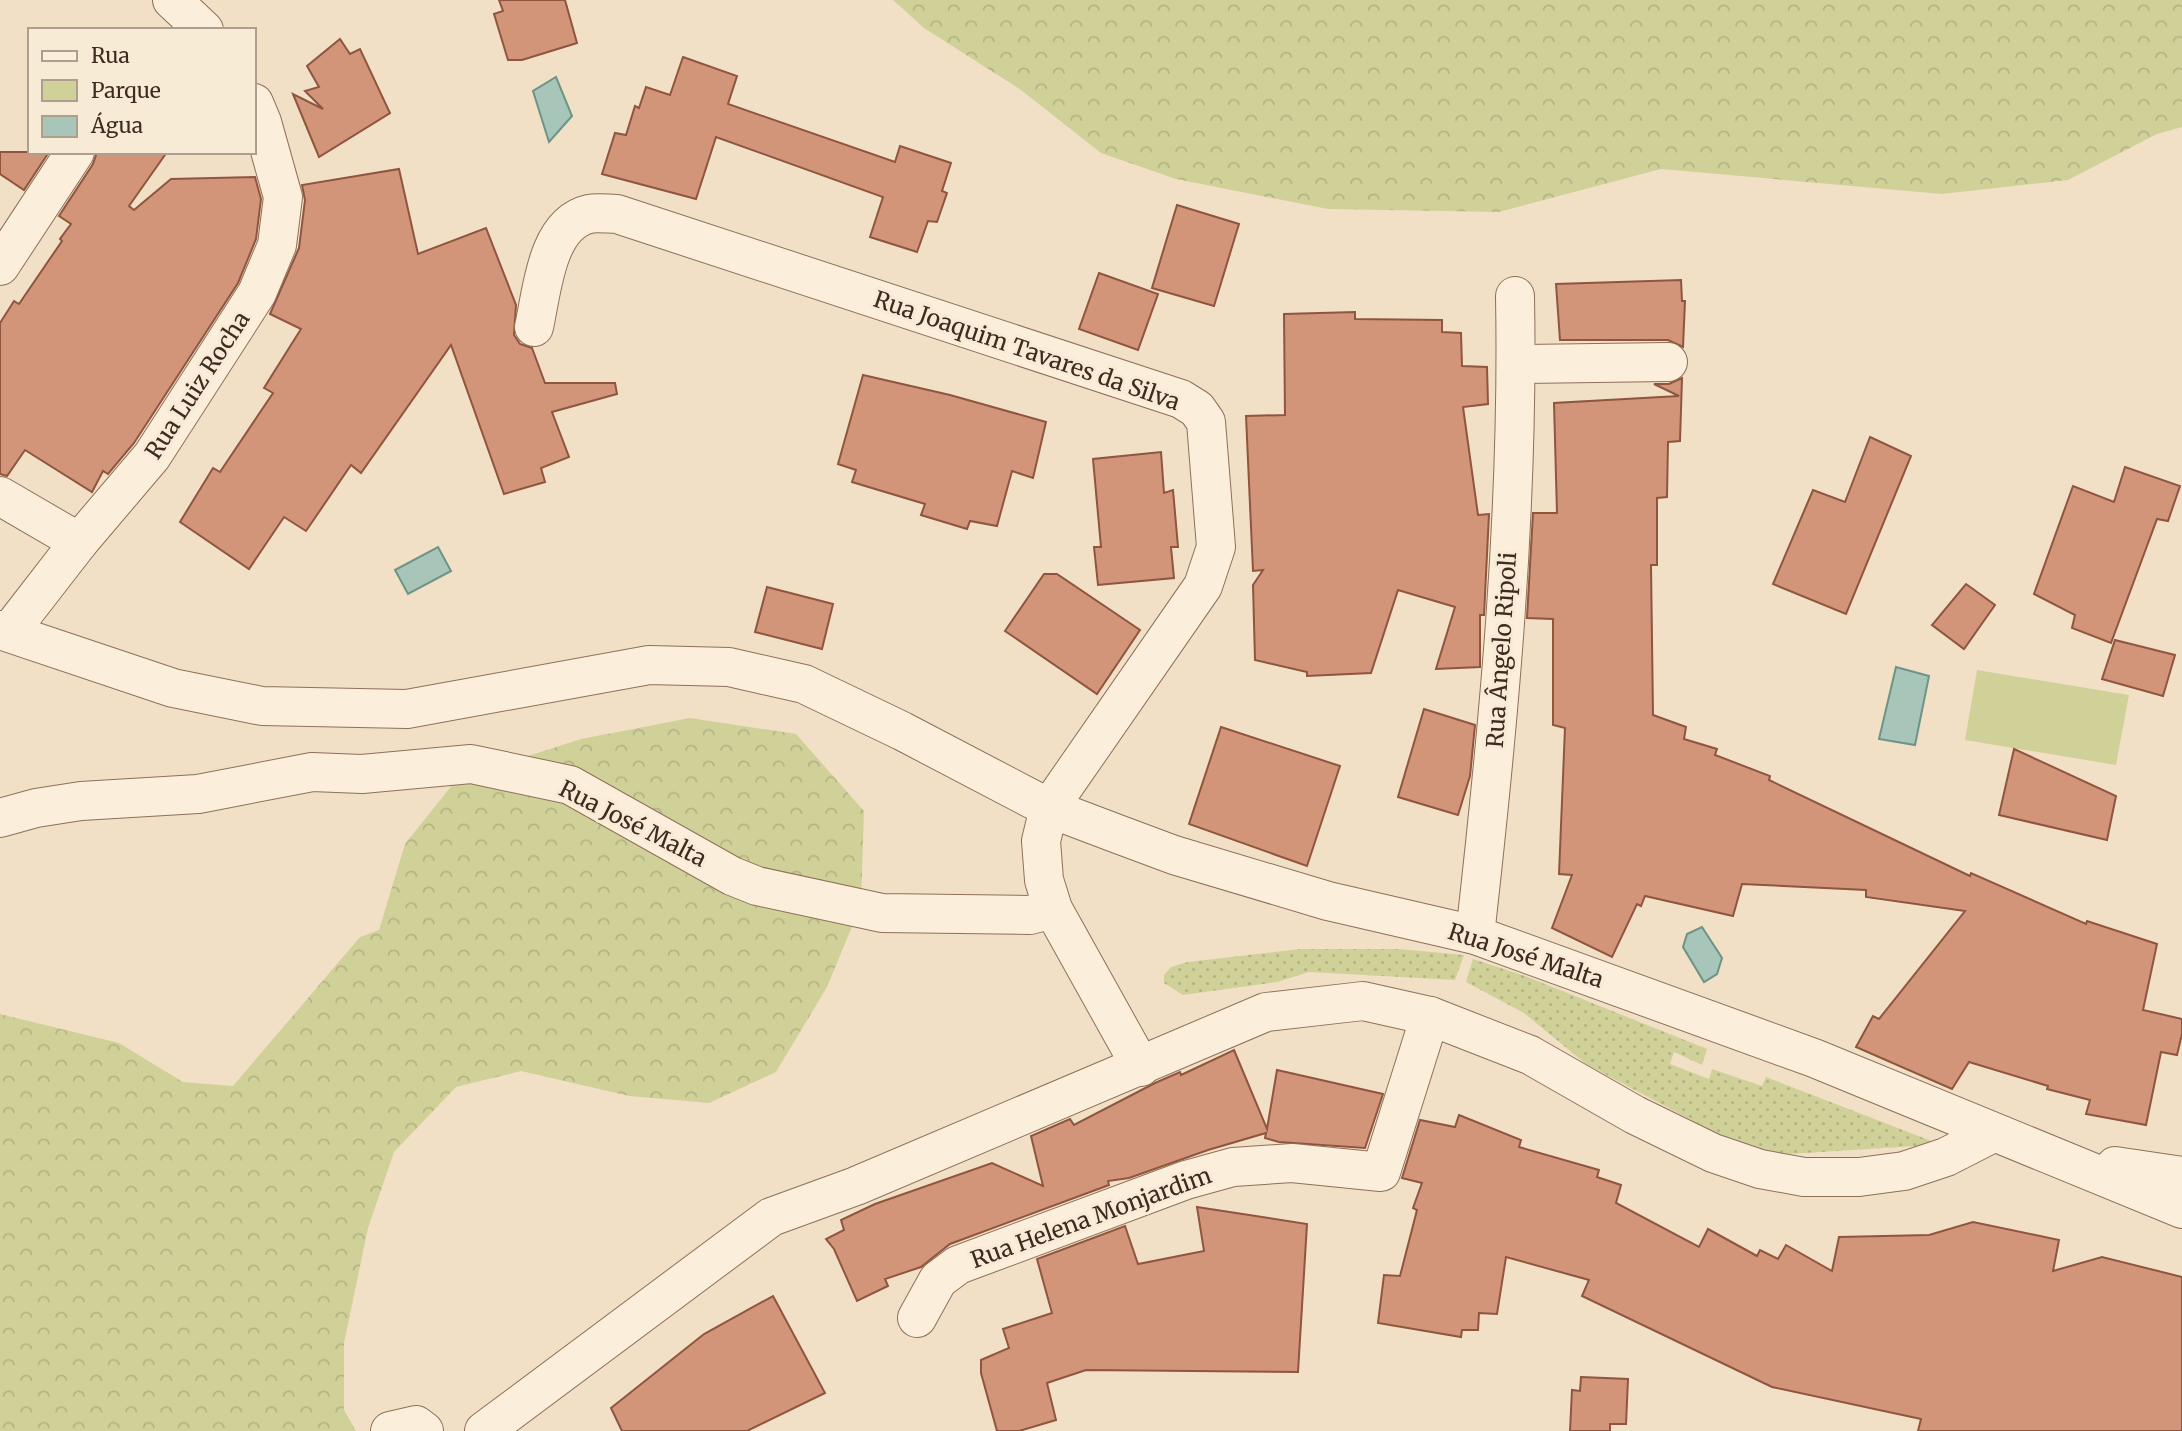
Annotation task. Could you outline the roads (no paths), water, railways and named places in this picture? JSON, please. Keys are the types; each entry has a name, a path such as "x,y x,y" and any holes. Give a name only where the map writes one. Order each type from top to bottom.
{"street":[{"path":"170,8 201,28"},
{"name":"Rua Luiz Rocha","path":"5,631 152,456 257,293 277,245 283,197 256,108"},
{"path":"0,266 14,218 73,154"},
{"name":"Rua Joaquim Tavares da Silva","path":"534,327 550,258 559,239 573,222 590,214 617,214 1181,399 1197,409 1206,422 1216,547 1211,568 1203,586 1049,808"},
{"name":"Rua Ângelo Ripoli","path":"1475,935 1491,790 1505,603 1516,364 1515,296"},
{"path":"1516,364 1668,362"},
{"path":"0,496 79,542"},
{"name":"Rua José Malta","path":"5,631 173,688 262,706 407,709 649,664 729,667 804,684 902,731 1049,808 1174,855 1315,897 1475,935 1814,1058 2182,1209"},
{"name":"Rua José Malta","path":"0,818 36,808 81,801 198,794 312,772 362,774 471,764 570,785 732,876 757,886 882,913 1030,915 1053,909"},
{"path":"1049,808 1041,841 1044,880 1053,909 1141,1067"},
{"path":"484,1431 771,1217 856,1185 1141,1067 1266,1012 1363,1001 1430,1016 1530,1055 1713,1153 1760,1168 1804,1177 1859,1177 1904,1171 1947,1157 1993,1133"},
{"name":"Rua Helena Monjardim","path":"916,1318 938,1280 958,1265 1186,1180 1233,1167 1292,1163 1381,1172 1430,1016"},
{"name":"Rua José Malta","path":"2046,1155 2182,1177"},
{"path":"390,1431 416,1425 424,1431"}],"water":[{"path":"556,77 572,116 549,142 533,91"},
{"path":"438,547 451,571 408,594 395,570"},
{"path":"1896,667 1929,676 1915,745 1879,739"},
{"path":"1702,927 1722,958 1717,974 1704,982 1683,947 1687,934"}]}
